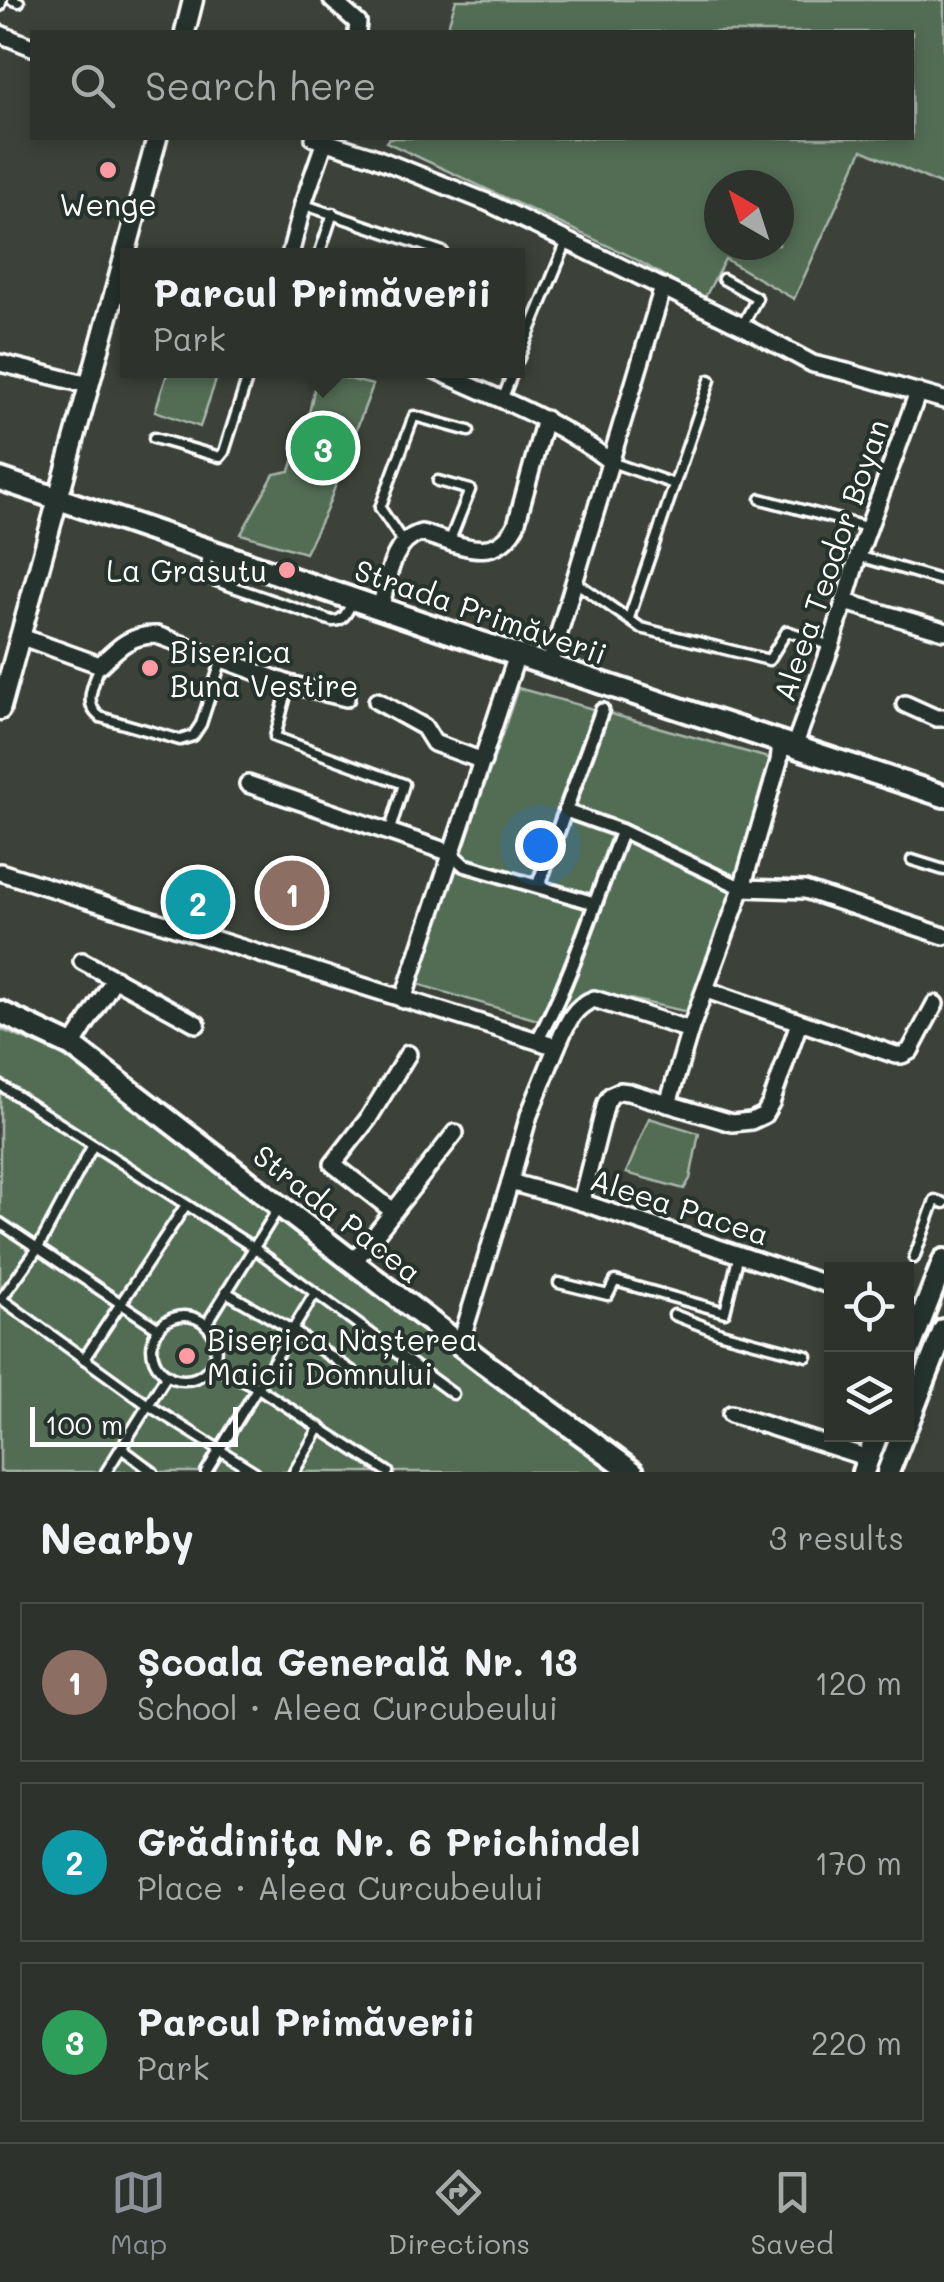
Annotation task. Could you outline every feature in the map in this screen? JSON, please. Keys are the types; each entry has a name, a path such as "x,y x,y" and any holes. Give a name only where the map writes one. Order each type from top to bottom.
{"main road":[{"name":"Strada Primăverii","path":"0,479 944,796"},
{"name":"Strada Pacea","path":"0,1012 72,1046 353,1263 634,1472"},
{"path":"914,1314 944,1260"},
{"path":"914,1411 938,1362 944,1330"},
{"path":"888,1472 900,1442"}],"street":[{"path":"184,30 192,0"},
{"path":"332,0 358,23 357,30"},
{"path":"0,34 30,46"},
{"path":"130,248 156,140"},
{"path":"292,248 320,140"},
{"path":"323,140 489,202 813,364 944,400"},
{"path":"0,710 120,281"},
{"path":"549,666 662,287"},
{"path":"0,363 89,385"},
{"path":"453,378 545,419 581,439 610,462"},
{"name":"Aleea Teodor Boyan","path":"668,1104 690,1030 742,888 778,762 831,646 858,556 918,392"},
{"path":"380,609 396,552 403,542 421,533 477,550 499,545 510,537 545,419"},
{"path":"844,602 944,631"},
{"path":"19,636 100,665 117,647 138,636 158,636 289,684 346,698"},
{"path":"403,1000 516,655"},
{"path":"378,700 424,727 434,743 483,760"},
{"path":"905,704 944,718"},
{"path":"538,886 602,710"},
{"path":"248,784 451,854 464,865 594,903"},
{"path":"566,811 622,830 742,888 805,890 944,936"},
{"path":"537,1041 622,830"},
{"path":"0,872 557,1046"},
{"path":"82,961 197,1024"},
{"path":"72,1046 114,978"},
{"path":"706,990 902,1056 910,1051 935,1004"},
{"path":"460,1344 530,1115 571,1015 582,1003 594,999 690,1030"},
{"path":"581,1202 611,1094 628,1092 732,1123 751,1122 764,1115 772,1103 799,1024"},
{"path":"393,1212 332,1164 368,1119 408,1054"},
{"path":"353,1263 455,1134"},
{"name":"Aleea Pacea","path":"510,1182 824,1283"},
{"path":"731,1414 865,1465"}],"lane":[{"path":"303,204 432,248"},
{"path":"323,248 334,213"},
{"path":"525,343 567,241"},
{"path":"722,279 757,298 742,326"},
{"path":"154,438 220,457 247,378"},
{"path":"502,400 511,378"},
{"path":"630,618 710,380"},
{"path":"403,542 380,508 414,416 469,431"},
{"path":"610,462 674,484"},
{"path":"438,480 470,490 450,540"},
{"path":"761,499 870,528"},
{"path":"858,556 944,581"},
{"path":"574,581 642,628 770,660 788,632 831,646"},
{"path":"100,665 89,700 92,710 100,717 180,740 193,736 201,724 222,659"},
{"path":"289,684 274,737 404,784 389,833"},
{"path":"912,860 944,870"},
{"path":"0,1086 254,1248 454,1394"},
{"path":"93,1145 38,1248 0,1298 148,1405 254,1472"},
{"path":"914,1258 935,1200 944,1203"},
{"path":"84,1359 186,1205"},
{"path":"206,1324 280,1206"},
{"path":"0,1223 158,1329"},
{"path":"721,1333 738,1254"},
{"path":"559,1283 608,1295 616,1281 726,1312"},
{"path":"226,1292 292,1330 362,1378"},
{"path":"206,1472 315,1292"},
{"path":"674,1315 721,1333 807,1356"},
{"path":"176,1317 197,1318 206,1324 213,1333 216,1354 205,1372 186,1380 159,1368 152,1348 158,1329 176,1317"},
{"path":"212,1364 258,1388 388,1472"},
{"path":"106,1472 166,1374"},
{"path":"294,1472 320,1427"},
{"path":"121,1448 153,1472"}],"green space":[{"path":"456,0 944,0 944,186 862,150 794,299 727,260 794,260 794,170 704,170 704,260 724,260 704,299 630,256 386,142 914,140 914,30 447,30"},
{"path":"166,378 217,378 200,427 155,411"},
{"path":"317,378 346,378 373,385 326,511 305,553 241,534 274,474 290,471"},
{"path":"518,688 779,761 693,1013 598,992 583,996 558,1026 417,984"},
{"path":"0,1029 61,1054 451,1353 621,1472 0,1472"},
{"path":"649,1118 699,1133 690,1179 684,1189 626,1173"}],"place":[{"name":"Wenge","path":"108,170"},
{"name":"Parcul Primăverii","path":"323,448"},
{"name":"La Grasutu","path":"287,570"},
{"name":"Biserica Buna Vestire","path":"150,668"},
{"name":"Școala Generală Nr. 13","path":"292,893"},
{"name":"Grădinița Nr. 6 Prichindel","path":"198,902"},
{"name":"Biserica Nașterea Maicii Domnului","path":"187,1356"}]}
